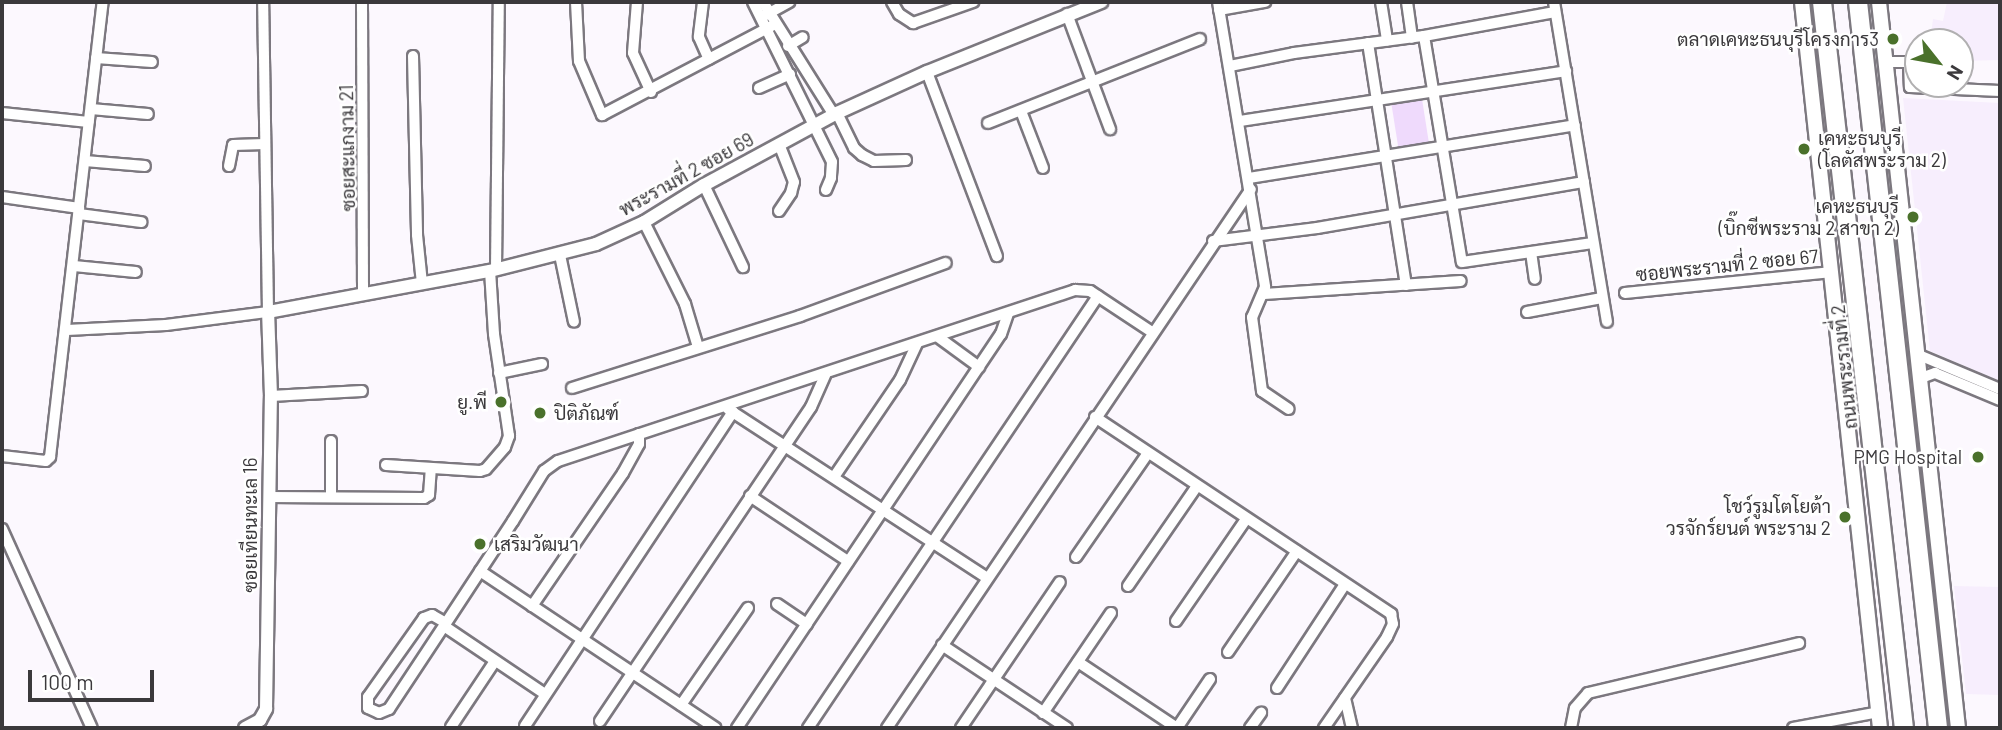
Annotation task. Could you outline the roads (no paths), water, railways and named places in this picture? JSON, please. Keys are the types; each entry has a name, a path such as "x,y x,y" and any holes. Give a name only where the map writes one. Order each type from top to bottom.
{"highway":[{"name":"ถนนพระรามที่ 2","path":"1822,2 1903,728"},
{"path":"1858,2 1938,728"}],"main road":[{"name":"ถนนพระรามที่ 2","path":"1802,2 1880,728"},
{"path":"1879,2 1958,728"}],"street":[{"path":"2,456 48,461 67,330 103,2"},
{"path":"67,330 166,325 268,312 263,2"},
{"name":"ซอยสะแกงาม 21","path":"362,2 363,294"},
{"path":"386,465 480,471 486,469 505,447 509,436 499,373 493,270 499,2"},
{"path":"576,2 576,45 579,61 598,112 606,115 709,59 768,21 789,2"},
{"path":"637,2 633,53 651,92"},
{"path":"703,2 699,37 709,59"},
{"path":"753,2 788,46 835,114 854,148 874,161 906,160"},
{"path":"763,2 790,74 832,162 831,178 826,190"},
{"path":"892,2 899,14 913,23 973,2"},
{"name":"พระรามที่ 2 ซอย 69","path":"268,312 493,270 596,244 644,222 704,185 835,114 927,72 1101,2"},
{"path":"1265,2 1219,6 1258,237 1264,294 1252,317 1262,391 1289,409"},
{"path":"1381,2 1387,41"},
{"path":"1407,2 1433,92 1462,262 1593,243"},
{"path":"1230,66 1418,37 1554,7 1607,322"},
{"path":"1067,14 1110,129"},
{"path":"788,46 803,37"},
{"path":"988,123 1200,39"},
{"path":"1368,43 1406,285"},
{"path":"413,55 417,235 422,283"},
{"path":"96,58 152,62"},
{"path":"1886,62 1909,62 1910,87 2000,91"},
{"path":"1240,121 1566,71"},
{"path":"927,72 997,257"},
{"path":"759,88 790,74"},
{"path":"91,109 148,114"},
{"path":"1021,111 1044,168"},
{"path":"2,113 89,122"},
{"path":"887,728 904,692 942,645 1250,184 1441,147 1575,125"},
{"path":"229,166 233,145 265,144"},
{"path":"779,144 794,182 791,193 779,211"},
{"path":"85,160 145,166"},
{"path":"1213,242 1395,215 1584,182"},
{"path":"704,185 743,267"},
{"path":"2,197 141,222"},
{"path":"644,222 685,304 698,347"},
{"path":"1531,252 1535,279"},
{"path":"560,255 573,322"},
{"path":"572,388 800,316 946,263"},
{"path":"74,266 136,272"},
{"name":"ซอยพระรามที่ 2 ซอย 67","path":"1625,293 1832,272"},
{"path":"1264,294 1461,281"},
{"path":"545,694 495,661 445,625 432,615 424,618 368,697 368,708 379,713 389,709 445,625 550,465 570,456 728,409 1075,290 1085,289 1098,296 1152,332"},
{"path":"808,728 1098,296"},
{"path":"1527,312 1602,298"},
{"name":"ซอยเทียนทะเล 16","path":"245,728 260,720 267,709 271,396 268,312"},
{"path":"737,728 1001,334 1008,314"},
{"path":"938,337 979,367"},
{"path":"834,477 900,380 917,344"},
{"path":"1919,355 2000,389"},
{"path":"499,373 542,364"},
{"path":"1921,378 1935,373 2000,400"},
{"path":"600,721 817,397 825,374"},
{"path":"271,396 362,391"},
{"path":"728,409 986,578"},
{"path":"525,726 728,409"},
{"path":"1095,417 1391,614 1393,619 1387,637 1324,728"},
{"path":"532,606 624,473 636,450 639,435"},
{"path":"331,441 331,497"},
{"path":"1076,557 1148,453"},
{"path":"269,497 424,498 429,495 431,468"},
{"path":"1128,586 1197,486"},
{"path":"750,496 848,561"},
{"path":"1177,621 1246,519"},
{"path":"2,529 92,728"},
{"path":"1228,652 1297,551"},
{"path":"480,571 715,728"},
{"path":"961,728 1060,582"},
{"path":"1277,688 1345,584"},
{"path":"777,604 807,624"},
{"path":"681,705 748,608"},
{"path":"1044,713 1111,613"},
{"path":"1572,728 1575,708 1588,693 1799,643"},
{"path":"942,645 1067,728"},
{"path":"855,660 866,667"},
{"path":"451,727 495,661"},
{"path":"1078,662 1177,728 1210,679"},
{"path":"1345,698 1352,728"},
{"path":"1793,728 1879,712"},
{"path":"1250,728 1261,713"}],"place":[{"name":"ตลาดเคหะธนบุรีโครงการ3","path":"1893,39"},
{"name":"เคหะธนบุรี (โลตัสพระราม 2)","path":"1804,149"},
{"name":"เคหะธนบุรี (บิ๊กซีพระราม 2 สาขา 2)","path":"1913,217"},
{"name":"ยู.พี","path":"501,402"},
{"name":"ปิติภัณฑ์","path":"540,413"},
{"name":"PMG Hospital","path":"1978,457"},
{"name":"โชว์รูมโตโยต้า วรจักร์ยนต์ พระราม 2","path":"1845,517"},
{"name":"เสริมวัฒนา","path":"480,544"}]}
